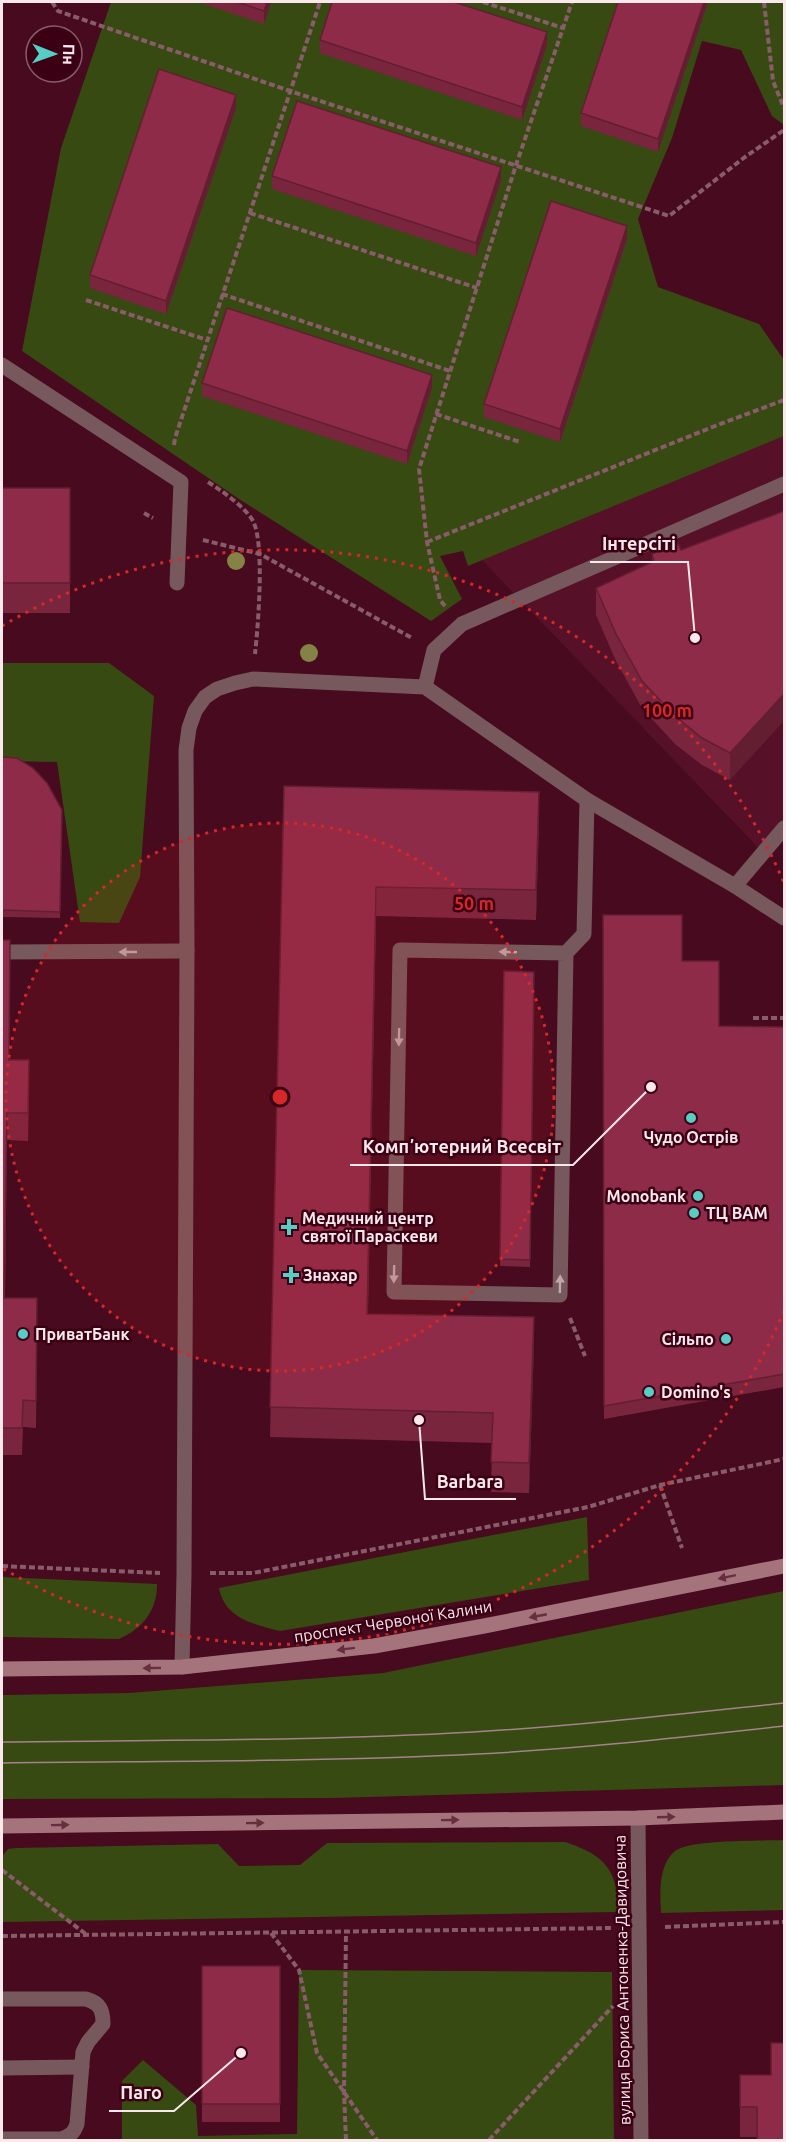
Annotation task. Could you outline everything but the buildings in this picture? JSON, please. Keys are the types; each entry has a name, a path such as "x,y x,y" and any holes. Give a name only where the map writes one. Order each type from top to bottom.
{"main road":[{"name":"проспект Червоної Калини","path":"2,1669 182,1667 374,1646 784,1566"},
{"path":"2,1826 638,1818 784,1812"}],"street":[{"path":"2,365 181,482 177,583"},
{"path":"425,687 434,650 462,624 784,484"},
{"path":"182,1667 187,951 186,750 189,728 195,711 205,698 217,689 253,679 425,687 587,800 735,886 784,918"},
{"path":"566,953 400,950 394,1292 560,1295 566,953 584,934 587,800"},
{"path":"735,886 784,828"},
{"path":"2,952 187,951"},
{"name":"вулиця Бориса Антоненка-Давидовича","path":"638,1818 641,2140"},
{"path":"2,1999 86,1999 95,2001 101,2007 103,2024 87,2042 83,2052 77,2124 74,2131 68,2137 61,2139 2,2139"},
{"path":"2,2068 82,2067"}],"path":[{"path":"52,2 58,11 290,91 669,216 744,157 784,130"},
{"path":"174,447 222,294 320,2"},
{"path":"483,2 563,28"},
{"path":"462,624 440,600 427,542 419,469 516,165 572,2"},
{"path":"764,2 773,81 784,108"},
{"path":"250,213 477,288"},
{"path":"222,294 450,371"},
{"path":"86,300 207,340"},
{"path":"427,542 784,400"},
{"path":"436,414 520,442"},
{"path":"199,475 226,494 253,521 260,554 253,679"},
{"path":"144,513 180,534 260,554 434,650"},
{"path":"753,1018 784,1018"},
{"path":"560,1295 585,1356"},
{"path":"200,1573 253,1573 588,1507 660,1485 784,1459"},
{"path":"660,1485 682,1548"},
{"path":"2,1566 166,1573"},
{"path":"2,1870 88,1935"},
{"path":"2,1936 638,1928 784,1922"},
{"path":"346,1932 344,2092 346,2140"},
{"path":"271,1933 299,1970 317,2053 377,2140"},
{"path":"489,2140 639,1981"}],"shaded area":[{"path":"784,436 784,840 768,858 478,556"}],"green space":[{"path":"111,2 784,2 784,125 772,116 741,50 702,41 672,138 638,219 658,287 759,324 784,360 784,436 468,566 463,551 440,556 462,599 431,621 239,499 22,351 61,148"},
{"path":"2,663 109,663 154,696 140,877 119,923 80,922 57,762 2,761"},
{"path":"587,1517 589,1580 280,1631 251,1622 234,1613 227,1607 219,1588"},
{"path":"2,1577 157,1584 154,1602 147,1618 135,1630 119,1639 2,1637"},
{"path":"784,1591 784,1785 332,1798 2,1799 2,1695 129,1693 383,1673"},
{"path":"784,1840 784,1910 661,1913 663,1872 669,1857 675,1851 695,1844"},
{"path":"565,1842 590,1853 606,1866 615,1885 618,1912 2,1922 2,1856 8,1849 218,1844 239,1866 300,1865 327,1843"},
{"path":"299,1970 612,1972 614,2140 122,2140 122,2081 143,2060 196,2105 198,2136 297,2134"}],"tram line":[{"path":"2,1742 296,1739 414,1735 590,1723 784,1703"},
{"path":"2,1763 418,1757 593,1746 784,1726"}],"place":[{"name":"Інтерсіті","path":"695,638"},
{"name":"Компʼютерний Всесвіт","path":"651,1087"},
{"name":"Чудо Острів","path":"691,1118"},
{"name":"Monobank","path":"698,1196"},
{"name":"ТЦ ВАМ","path":"694,1213"},
{"name":"Медичний центр святої Параскеви","path":"289,1227"},
{"name":"Знахар","path":"291,1275"},
{"name":"ПриватБанк","path":"23,1334"},
{"name":"Сільпо","path":"726,1339"},
{"name":"Domino's","path":"649,1392"},
{"name":"Barbara","path":"419,1420"},
{"name":"Паго","path":"241,2053"}]}
